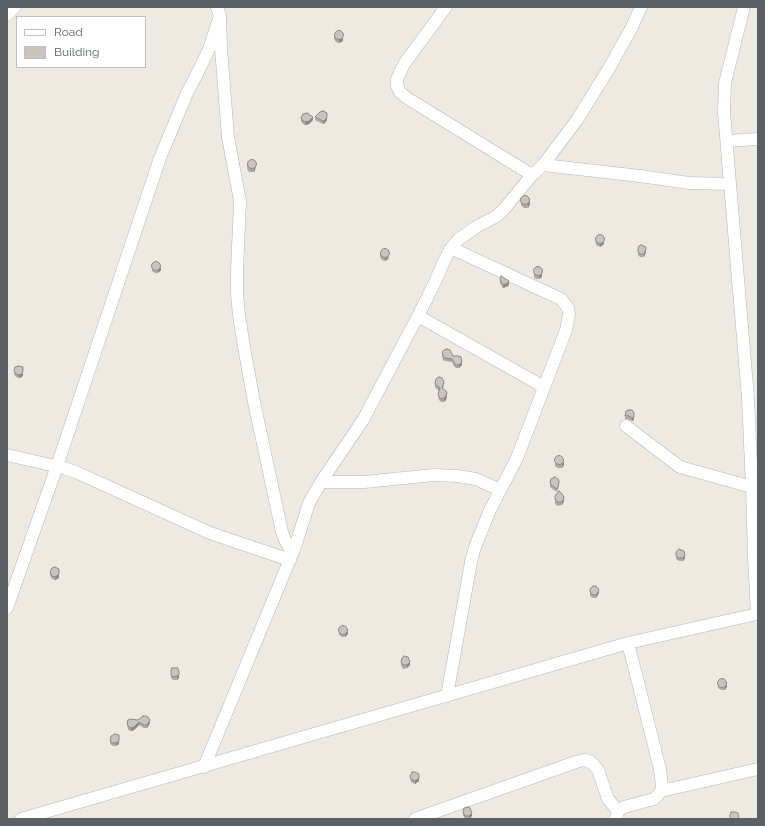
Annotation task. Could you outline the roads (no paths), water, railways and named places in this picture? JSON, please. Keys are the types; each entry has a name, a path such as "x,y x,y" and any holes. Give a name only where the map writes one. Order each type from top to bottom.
{"street":[{"path":"7,15 15,7"},
{"path":"446,7 404,64 397,79 397,86 400,92 406,98 532,175"},
{"path":"204,767 291,557 310,503 321,482 363,420 418,316 434,284 444,259 459,239 497,216 532,175 543,165 577,120 621,45 641,7"},
{"path":"21,819 628,644 758,614 754,558 752,487 753,397 730,184 724,112 725,83 744,7"},
{"path":"7,608 57,466 160,158 187,92 209,50 218,12"},
{"path":"218,12 228,137 240,200 237,271 239,315 253,395 282,532 291,557"},
{"path":"727,141 758,139"},
{"path":"543,165 689,183 730,184"},
{"path":"447,696 475,547 487,516 517,458 566,330 569,315 568,308 561,299 451,248"},
{"path":"418,316 544,387"},
{"path":"626,426 680,467 752,487"},
{"path":"7,455 42,464 57,466 78,473 210,533 291,557"},
{"path":"321,482 364,482 434,475 449,475 476,479 500,490"},
{"path":"415,819 584,760 589,761 598,770 608,799 617,815 624,807 654,799 661,791 662,786 660,769 628,644"},
{"path":"661,791 758,769"}]}
